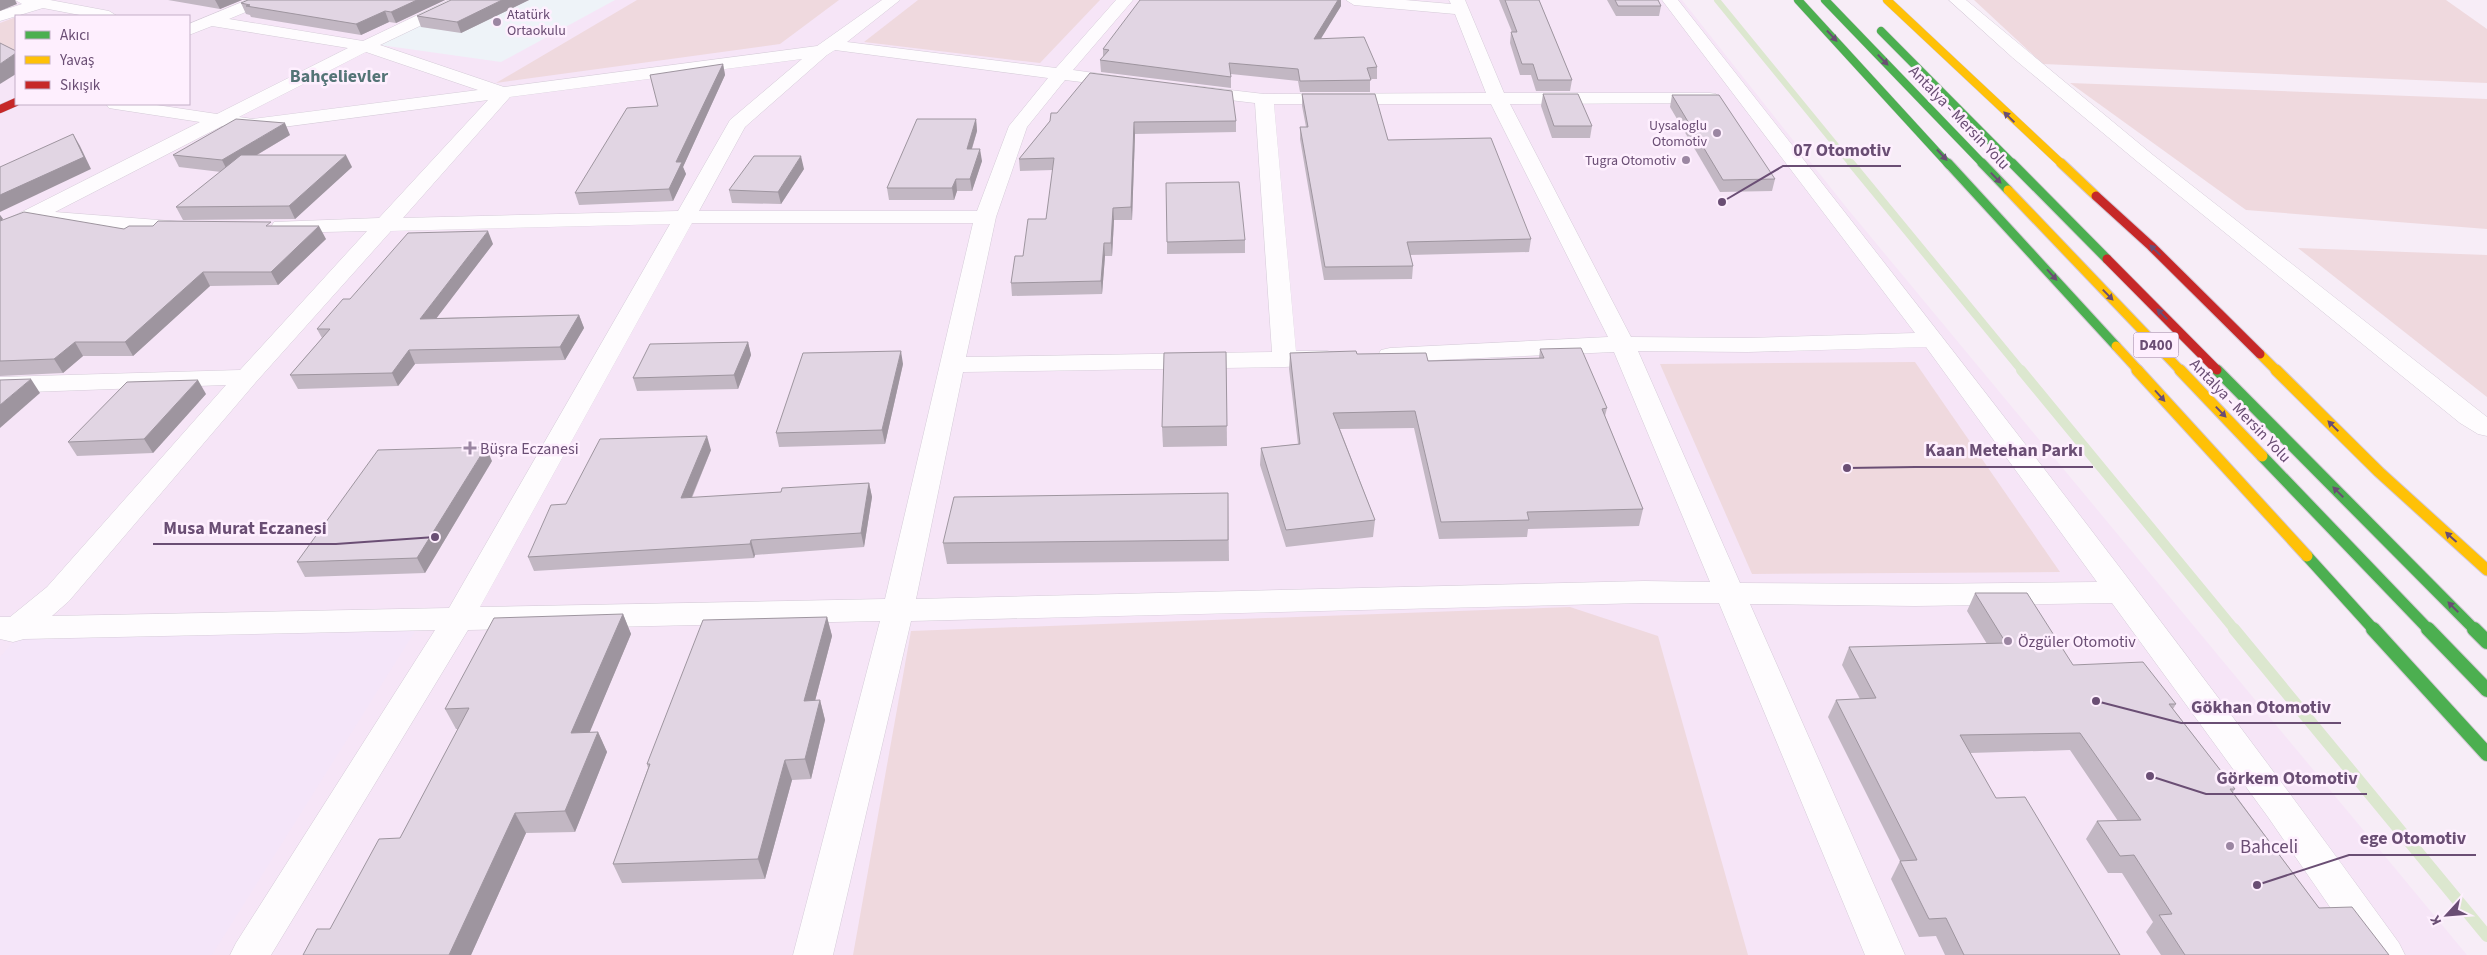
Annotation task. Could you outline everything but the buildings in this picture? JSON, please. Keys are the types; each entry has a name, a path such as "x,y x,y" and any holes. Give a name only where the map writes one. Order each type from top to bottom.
{"main road":[{"path":"1798,0 2022,242 2298,549 2487,754"},
{"name":"Antalya - Mersin Yolu","path":"1826,0 2487,690"},
{"path":"1886,0 2022,129 2151,246 2379,472 2487,570"},
{"name":"Antalya - Mersin Yolu","path":"1871,21 2487,642"},
{"path":"0,108 15,102"}],"street":[{"path":"23,0 46,2 104,15"},
{"path":"190,30 261,0"},
{"path":"0,231 366,46 462,0"},
{"path":"250,955 460,618 737,124 827,48 892,0"},
{"path":"813,955 898,610 985,216 1018,126 1060,74 1125,0"},
{"path":"1354,0 1459,5 1497,97 1623,344 1885,955"},
{"path":"1670,0 1933,340 2281,807 2385,955"},
{"path":"1956,0 2043,76 2211,214 2469,417 2487,428"},
{"path":"0,16 46,2"},
{"path":"211,21 366,46 504,93"},
{"path":"121,105 253,125 504,93 827,48 1138,84"},
{"path":"1177,88 1264,99 1497,97 1744,98"},
{"path":"6,632 58,594 247,377 504,93"},
{"path":"1264,99 1285,360"},
{"path":"30,216 136,225 206,228"},
{"path":"266,227 384,226 685,217 985,216"},
{"path":"952,365 1285,360 1623,344 1748,345 1933,340"},
{"path":"0,385 247,377"},
{"path":"6,632 460,618 898,610 1644,592 1915,595 2121,592"}],"shaded area":[{"path":"0,0 1682,0 1846,207 2467,955 0,955"},
{"name":"Atatürk Ortaokulu","path":"463,0 615,0 501,62 373,44"},
{"path":"637,0 839,0 780,44 496,83"},
{"path":"918,0 1100,0 1040,63 864,42"},
{"path":"1974,0 2446,0 2487,29 2487,83 2043,64"},
{"path":"15,17 15,55 0,53 0,23"},
{"path":"2070,83 2487,99 2487,229 2246,210"},
{"path":"2298,248 2487,255 2487,397"},
{"path":"1915,362 2060,572 1752,574 1660,364"},
{"path":"1570,607 1658,636 1748,955 853,955 911,631"},
{"path":"419,625 212,955 0,955 0,657 20,634"}],"waterway":[{"path":"1717,0 1852,165"},
{"path":"1851,163 2022,371"},
{"path":"2021,370 2235,630"},
{"path":"2234,629 2487,936"}],"traffic: fast":[{"path":"1798,0 2116,346"},
{"path":"1825,0 2008,190"},
{"path":"1881,31 2107,259"},
{"path":"2217,370 2487,642"},
{"path":"2262,456 2487,690"},
{"path":"2307,556 2487,754"}],"traffic: slow":[{"path":"1887,0 2096,196"},
{"path":"2008,190 2262,456"},
{"path":"2116,346 2307,556"},
{"path":"2260,354 2379,472 2487,570"}],"traffic: jam":[{"path":"0,109 15,102"},
{"path":"2096,196 2151,246 2260,354"},
{"path":"2107,259 2217,370"}],"place":[{"name":"Atatürk Ortaokulu","path":"497,22"},
{"name":"Uysaloglu Otomotiv","path":"1717,133"},
{"name":"Tugra Otomotiv","path":"1686,160"},
{"name":"07 Otomotiv","path":"1722,202"},
{"name":"Büşra Eczanesi","path":"470,448"},
{"name":"Kaan Metehan Parkı","path":"1847,468"},
{"name":"Musa Murat Eczanesi","path":"435,537"},
{"name":"Özgüler Otomotiv","path":"2008,641"},
{"name":"Gökhan Otomotiv","path":"2096,701"},
{"name":"Görkem Otomotiv","path":"2150,776"},
{"name":"Bahceli","path":"2230,846"},
{"name":"ege Otomotiv","path":"2257,885"}],"district":[{"name":"Bahçelievler","path":"339,76"}]}
